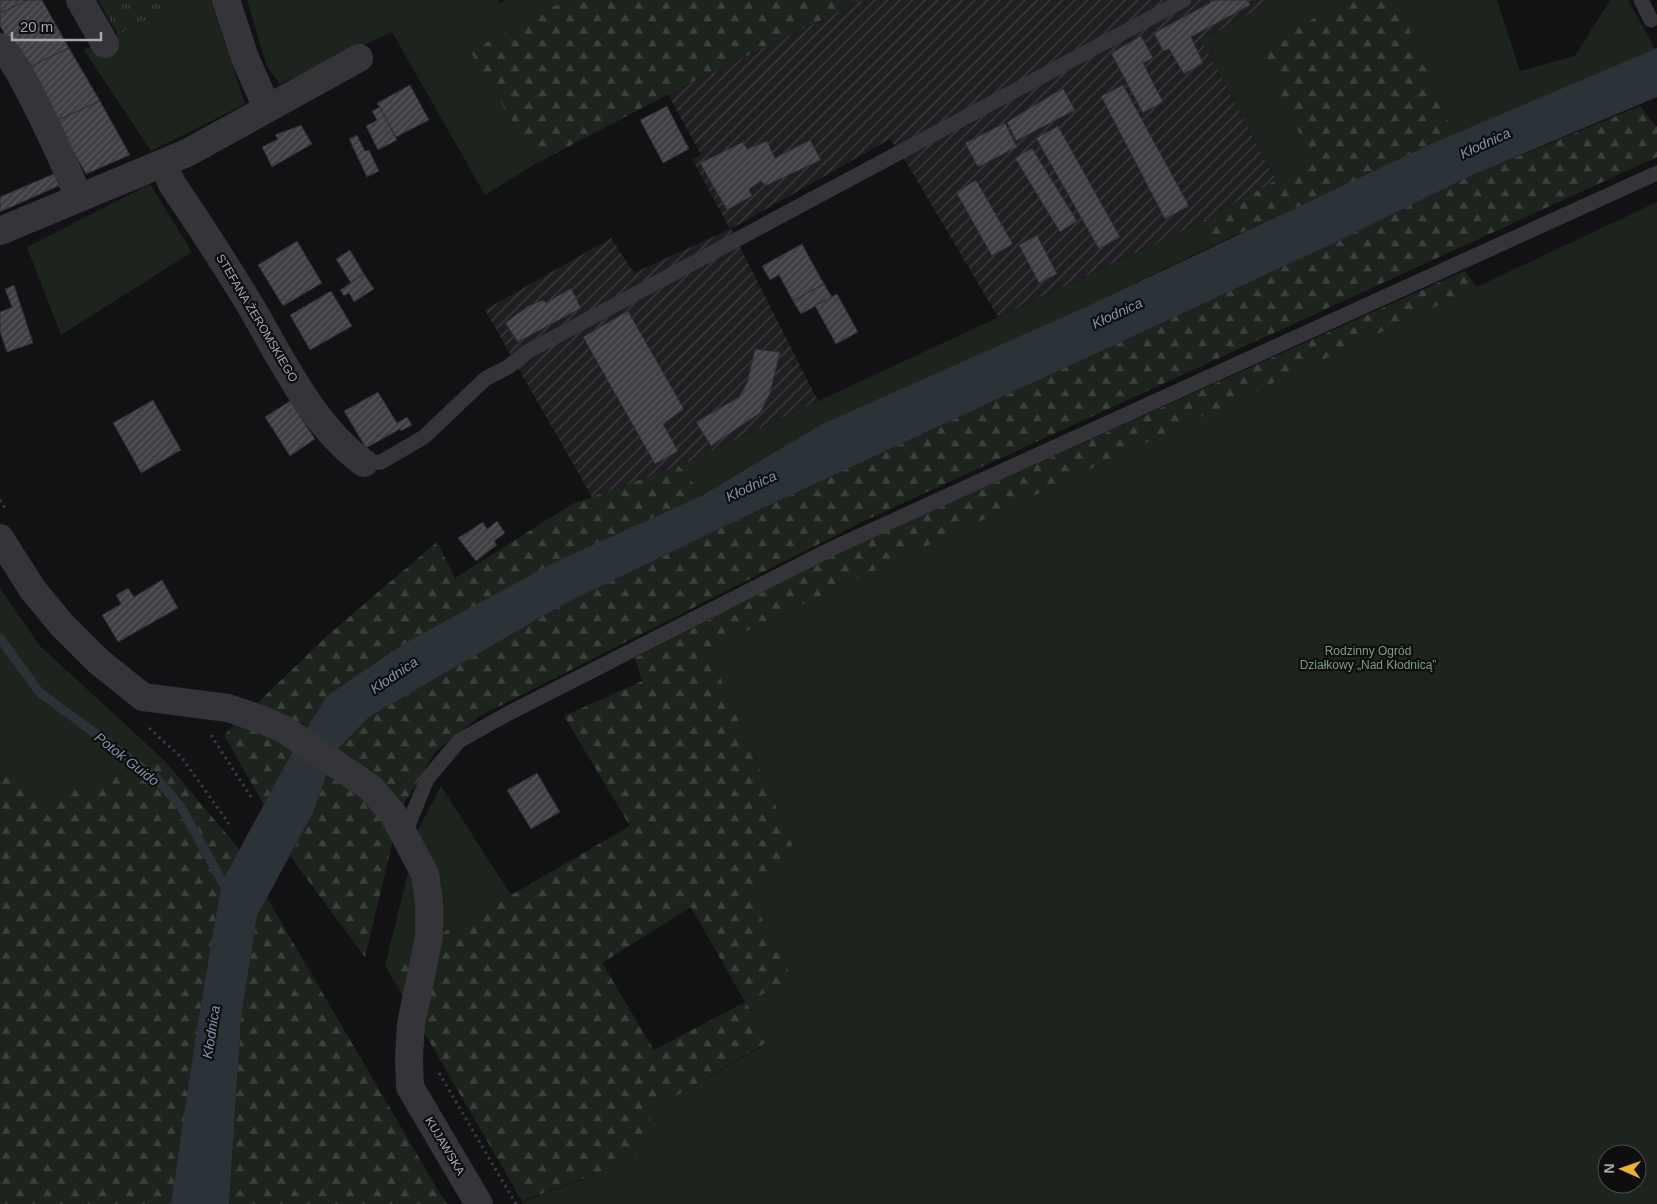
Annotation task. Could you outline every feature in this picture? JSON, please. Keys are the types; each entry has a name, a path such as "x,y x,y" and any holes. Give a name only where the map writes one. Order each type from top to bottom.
{"street":[{"path":"80,0 105,44"},
{"path":"226,0 245,58 267,108"},
{"path":"0,46 11,59 55,141 79,198"},
{"path":"0,231 187,153 359,58"},
{"name":"STEFANA ŻEROMSKIEGO","path":"163,163 172,184 242,293 289,374 340,443 364,463"},
{"path":"0,538 33,590 62,625 98,661 143,697 228,708 285,730 371,788 393,814 405,834"},
{"name":"KUJAWSKA","path":"405,834 424,874 429,902 429,938 411,1024 410,1087 479,1204"}],"lane":[{"path":"364,463 381,462 424,437 485,379 595,314 1184,0"},
{"path":"1641,0 1651,20"},
{"path":"405,834 427,779 459,741 509,713 833,548 1657,173"}],"path":[{"path":"436,1067 516,1204"}],"shaded area":[{"path":"863,0 1275,0 1202,40 1276,180 1194,226 998,317 906,162 890,139 731,229 818,401 679,466 592,497 485,310 611,238 634,273 730,229 692,159 701,155 668,94"}],"green space":[{"path":"98,0 183,0 118,35"},
{"path":"183,0 211,0 245,104 151,151 84,50 118,35"},
{"path":"247,0 498,0 500,3 506,0 566,0 470,51 537,163 485,195 392,32 280,84 267,67"},
{"path":"566,0 863,0 684,86 537,163 470,51"},
{"path":"1275,0 1347,0 1260,49 1312,160 1276,180 1202,40"},
{"path":"1347,0 1397,0 1454,135 1208,248 1194,226 1312,160 1259,49"},
{"path":"1397,0 1497,0 1520,71 1575,56 1610,0 1628,0 1655,49 1454,135"},
{"path":"1640,106 1657,127 1657,157 864,521 480,716 435,752 400,811 365,957 290,856 313,813 334,753 369,717 562,605 750,514 1336,242 1468,177"},
{"path":"150,184 192,252 61,335 27,247"},
{"name":"Rodzinny Ogród Działkowy „Nad Kłodnicą”","path":"1657,202 1657,1204 524,1204 522,1202 635,1160 654,1109 766,1044 746,1002 792,980 748,893 797,856 708,649"},
{"path":"1194,226 1208,248 1094,303 822,424 703,495 679,466"},
{"path":"1464,271 1477,287 708,649 797,856 749,893 793,980 746,1002 766,1043 654,1109 635,1160 522,1201 385,965 630,826 564,716 642,681 635,658 839,553","holes":["691,907 745,1002 654,1050 602,963"]},
{"path":"679,466 703,495 555,562 295,747 264,805 224,735 328,635 437,542 455,578 572,504"},
{"path":"0,588 40,646 164,760 44,800 0,767"},
{"path":"164,760 240,850 222,882 171,1204 0,1204 0,767 45,800"},
{"path":"441,786 511,895 385,965 419,828"},
{"path":"267,898 447,1204 229,1204 241,1019 257,916"}],"water":[{"name":"Kłodnica","path":"1657,48 1657,97 1468,177 1336,242 750,514 562,605 369,717 334,753 313,813 257,916 241,1019 229,1204 171,1204 197,1028 222,882 295,747 327,696 405,643 555,562 703,495 822,424 1094,303 1431,144"}],"building":[{"path":"0,0 28,0 0,13"},
{"path":"28,0 42,0 69,48 25,69 0,26 0,13"},
{"path":"1215,0 1247,0 1250,5 1191,37 1203,63 1184,74 1169,49 1163,51 1154,33"},
{"path":"1141,36 1153,58 1143,63 1163,102 1143,113 1111,53"},
{"path":"69,48 100,101 56,121 25,69"},
{"path":"410,85 429,120 396,137 377,103"},
{"path":"1123,85 1189,206 1165,219 1101,96"},
{"path":"1063,88 1075,110 1016,141 1007,122"},
{"path":"100,101 130,155 86,174 56,121"},
{"path":"667,106 689,149 663,163 640,120"},
{"path":"380,107 397,140 378,150 366,126 377,120 372,111"},
{"path":"1005,123 1017,147 978,167 965,143"},
{"path":"301,125 312,144 272,167 262,147 278,139 275,135"},
{"path":"1058,126 1120,237 1099,249 1036,138"},
{"path":"357,135 365,151 369,150 379,171 367,177 349,139"},
{"path":"810,140 821,160 765,186 761,181 749,189 752,196 727,210 700,163 743,142 747,149 767,141 775,158"},
{"path":"1032,148 1077,221 1060,232 1015,158"},
{"path":"58,172 63,184 0,212 0,197"},
{"path":"976,180 1013,244 992,256 956,192"},
{"path":"1037,235 1057,274 1039,283 1019,245"},
{"path":"297,241 322,283 283,306 258,265"},
{"path":"802,244 824,284 793,301 779,275 770,280 762,266"},
{"path":"350,250 364,274 351,283 336,259"},
{"path":"364,274 374,289 354,302 349,293 344,296 340,290"},
{"path":"824,284 832,297 801,314 793,301"},
{"path":"14,285 33,343 7,352 0,332 0,312 12,307 5,289"},
{"path":"571,288 581,308 518,342 505,323 528,306 543,300 546,303"},
{"path":"331,291 352,326 310,350 290,315"},
{"path":"837,294 858,332 836,344 815,306"},
{"path":"628,311 684,409 663,424 678,451 655,464 583,337"},
{"path":"755,349 780,352 770,393 760,413 711,446 696,422 739,397 747,383"},
{"path":"378,392 397,423 407,417 412,425 401,431 400,429 366,448 344,411"},
{"path":"153,400 181,450 141,473 113,423"},
{"path":"290,401 315,439 290,456 265,417"},
{"path":"497,521 505,533 494,541 497,545 476,561 458,538 483,522 487,529"},
{"path":"162,580 178,608 118,642 102,615 121,604 116,595 128,588 134,597"},
{"path":"537,773 560,812 531,829 507,790"}],"waterway":[{"name":"Potok Guido","path":"0,638 39,692 155,777 181,807 228,892"}]}
